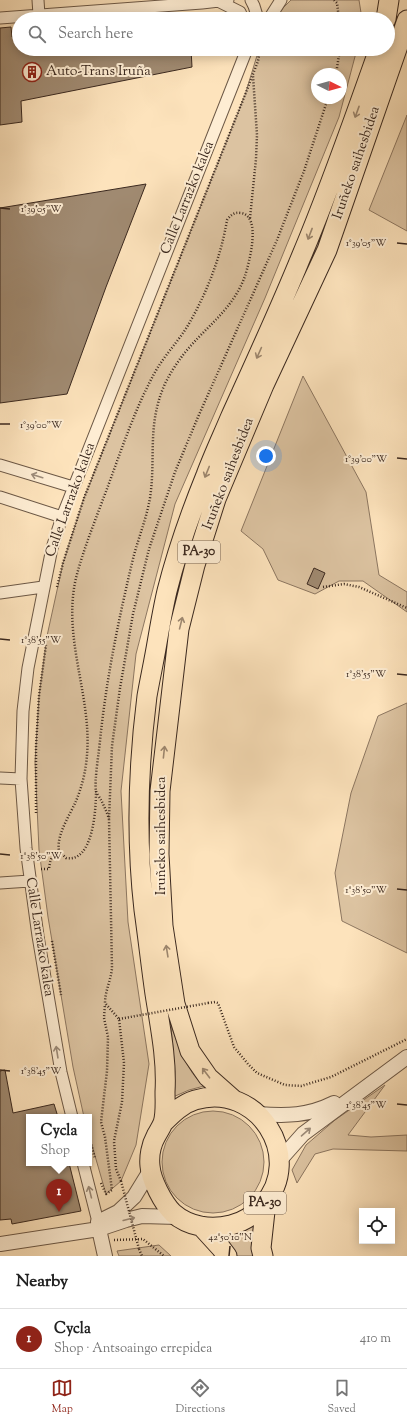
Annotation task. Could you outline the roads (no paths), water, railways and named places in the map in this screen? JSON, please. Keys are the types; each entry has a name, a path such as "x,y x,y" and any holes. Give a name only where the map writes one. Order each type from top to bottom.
{"highway":[{"path":"387,12 389,0"},
{"name":"Iruñeko saihesbidea","path":"395,54 407,20"},
{"name":"Iruñeko saihesbidea","path":"164,1122 166,1088 165,1055 140,879 139,790 147,696 167,591 186,527 207,472 301,257 344,148 376,56"},
{"name":"Iruñeko saihesbidea","path":"234,1100 208,1077 190,1051 175,1004 163,926 159,854 160,791 179,629 195,565 216,500 264,385 327,250 394,56"},
{"name":"PA-30","path":"215,1097 234,1100 247,1106 258,1114 267,1124 278,1148 278,1175 274,1189 266,1202 253,1214 237,1223 220,1227 201,1226 188,1223 177,1217 166,1206 150,1171 149,1163 153,1141 164,1122 178,1108 195,1100 215,1097"},
{"name":"PA-30","path":"263,1256 262,1248 266,1202"},
{"name":"PA-30","path":"201,1226 221,1248 226,1256"}],"street":[{"path":"38,0 39,12"},
{"path":"251,0 255,12"},
{"path":"273,12 281,0"},
{"path":"378,12 379,0"},
{"path":"72,12 173,3 224,1 240,12"},
{"path":"0,18 12,17"},
{"name":"Calle Larrazko kalea","path":"71,1114 61,1072 38,936 26,848 21,779 23,711 28,668 43,587 52,548 62,517 244,56"},
{"path":"364,90 364,67 367,56"},
{"path":"0,465 73,487"},
{"path":"0,497 62,517"},
{"path":"0,593 43,587"},
{"path":"0,778 21,779"},
{"path":"0,883 30,881"},
{"path":"279,1161 303,1134 407,1058"},
{"path":"258,1114 298,1115 321,1110 369,1086"},
{"path":"84,1166 105,1256"},
{"path":"98,1225 118,1212 134,1197 150,1171"},
{"path":"0,1244 78,1232 98,1225 142,1216 177,1217"}],"place":[{"name":"Auto-Trans Iruña","path":"32,72"},
{"name":"Cycla","path":"59,1212"}]}
